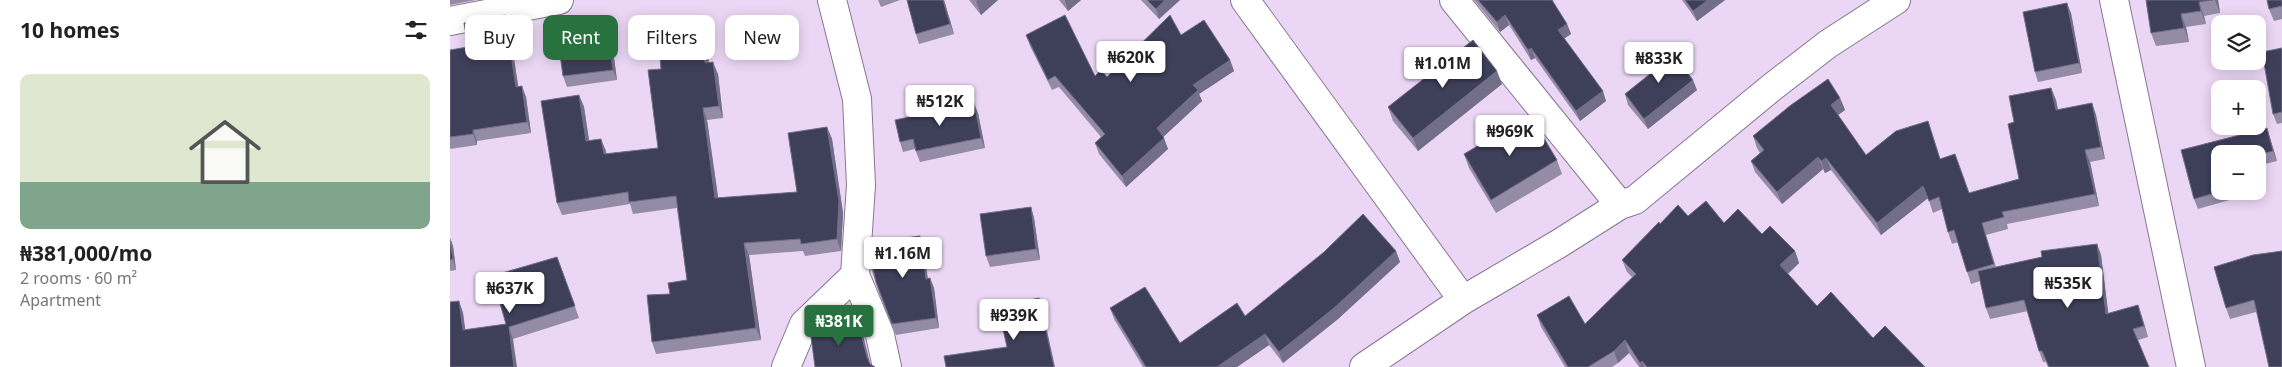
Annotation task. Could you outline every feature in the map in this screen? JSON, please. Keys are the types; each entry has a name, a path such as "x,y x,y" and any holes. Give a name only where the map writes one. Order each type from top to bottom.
{"street":[{"path":"450,21 559,0"},
{"path":"832,0 857,99 861,185 854,274 880,335 887,367"},
{"path":"1245,0 1462,300"},
{"path":"1454,0 1620,205"},
{"path":"1364,367 1462,300 1560,243 1620,205 1634,200 1828,44 1896,0"},
{"path":"2114,0 2191,367"},
{"path":"786,367 804,324 854,274"}],"building":[{"path":"907,0 943,0 950,24 916,34"},
{"path":"1147,0 1165,0 1156,9"},
{"path":"1478,0 1552,0 1567,24 1558,30 1603,91 1576,111 1531,48 1528,50 1505,15 1497,22"},
{"path":"1685,0 1708,0 1693,11"},
{"path":"2146,0 2213,0 2199,2 2201,11 2181,14 2184,28 2151,33"},
{"path":"2267,0 2282,0 2282,6 2269,9"},
{"path":"2067,3 2079,63 2035,72 2023,12"},
{"path":"1065,15 1095,76 1101,70 1107,77 1170,15 1181,35 1204,20 1230,60 1193,85 1198,90 1157,128 1164,138 1122,176 1095,143 1105,134 1055,76 1048,80 1026,35"},
{"path":"1473,40 1497,71 1413,138 1388,107"},
{"path":"1666,46 1693,80 1644,119 1625,94 1655,70 1648,61"},
{"path":"465,48 465,60 512,60 516,87 522,86 527,122 473,130 473,134 450,137 450,50"},
{"path":"2282,48 2282,112 2273,114 2265,70 2266,51"},
{"path":"561,60 612,60 613,70 563,76"},
{"path":"660,60 705,60 705,63 713,62 719,106 703,108 715,198 797,192 788,133 827,127 839,201 837,239 801,244 800,239 744,243 756,328 652,342 647,295 670,294 668,283 687,280 676,196 629,202 628,192 557,203 541,101 579,95 586,141 601,139 604,154 658,148 648,70 661,69"},
{"path":"1828,79 1840,98 1831,105 1866,155 1896,131 1928,121 1940,159 1955,154 1969,193 2019,179 2008,124 2014,122 2009,96 2051,88 2056,110 2092,103 2101,147 2085,150 2095,194 2002,212 2004,217 1982,223 1994,264 1967,272 1954,230 1948,232 1939,197 1929,201 1923,186 1877,223 1826,158 1821,161 1818,157 1777,192 1751,161 1764,150 1753,136 1791,105"},
{"path":"974,103 981,138 916,151 913,139 900,142 895,120"},
{"path":"1530,115 1557,160 1491,200 1464,154"},
{"path":"2266,128 2273,151 2266,153 2266,145 2211,145 2211,194 2194,199 2181,150 2240,135 2266,135"},
{"path":"1706,201 1724,223 1738,209 1762,234 1770,226 1795,251 1780,265 1817,306 1831,292 1873,338 1885,326 1925,367 1647,367 1642,361 1640,363 1625,340 1614,351 1588,367 1568,367 1537,315 1569,296 1585,324 1636,274 1622,260 1659,222 1660,224 1678,205 1688,216"},
{"path":"1031,207 1036,249 986,256 980,214"},
{"path":"1363,214 1396,251 1334,308 1279,352 1265,334 1217,367 1146,367 1110,308 1145,287 1180,343 1237,303 1245,316 1324,252"},
{"path":"920,236 926,279 930,278 936,318 892,324 876,282 873,268 871,268 868,243"},
{"path":"450,241 453,259 450,260"},
{"path":"2097,244 2106,314 2138,305 2144,326 2133,329 2149,367 2049,367 2042,351 2039,351 2024,300 1986,308 1978,271 2042,257 2041,251"},
{"path":"2282,251 2282,367 2269,367 2254,300 2226,308 2214,267 2253,255"},
{"path":"557,257 575,306 509,327 514,367 450,367 450,302 459,301 463,330 506,324 492,276"},
{"path":"1039,298 1054,367 946,367 944,356 1007,347 998,307"},
{"path":"858,322 867,357 870,364 875,367 815,367 810,329"}]}
